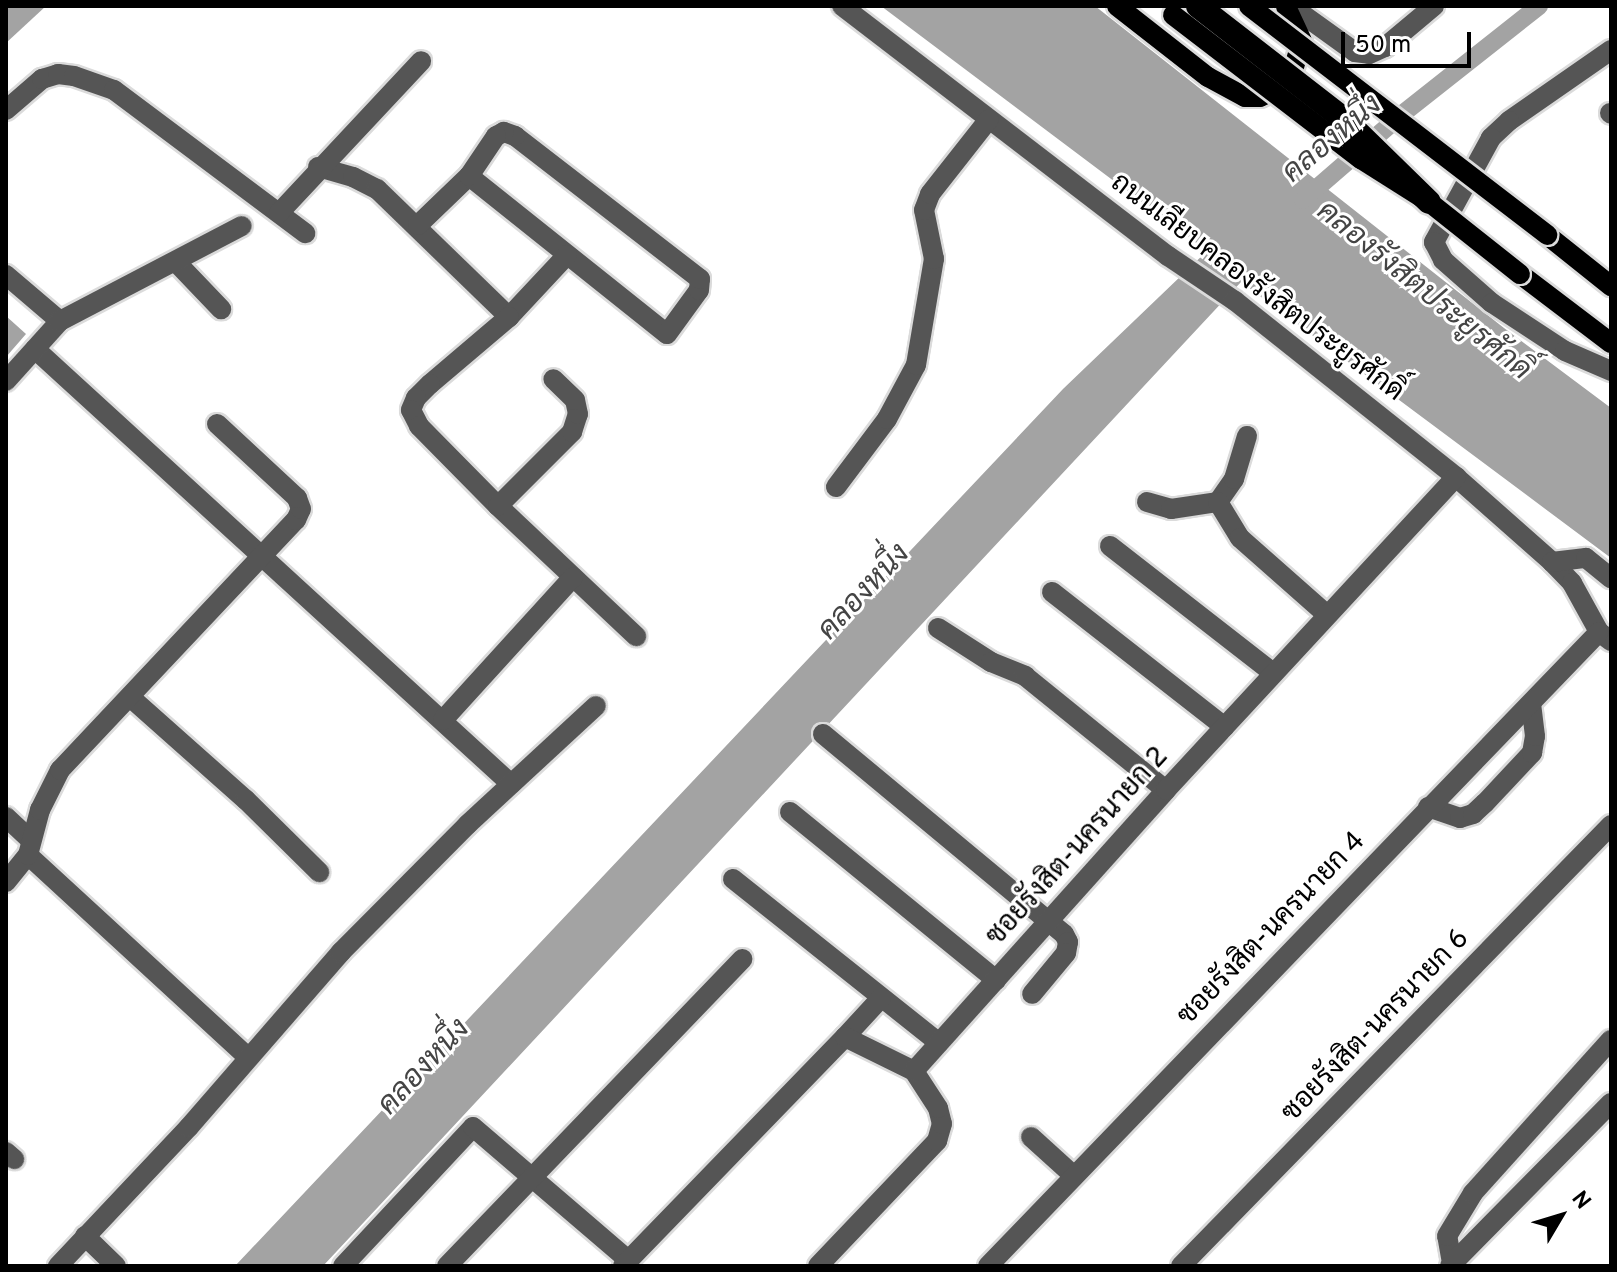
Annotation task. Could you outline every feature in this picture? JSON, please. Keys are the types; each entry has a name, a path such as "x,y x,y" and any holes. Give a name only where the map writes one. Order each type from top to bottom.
{"highway":[{"path":"1198,6 1345,120 1429,202"}],"main road":[{"path":"1117,6 1208,77 1245,97 1260,97 1273,91 1293,70 1302,41 1288,6"},
{"path":"1249,6 1611,286"},
{"path":"1167,10 1361,159 1429,202 1611,343"}],"street":[{"name":"ถนนเลียบคลองรังสิตประยูรศักดิ์","path":"842,6 1168,256 1235,301 1456,477 1572,583 1605,636"},
{"path":"1288,6 1355,52 1369,54 1385,47 1434,6"},
{"path":"1611,50 1509,121 1491,138 1434,242 1443,260 1492,303 1565,351 1611,371"},
{"path":"279,213 318,167 421,61"},
{"path":"6,110 42,79 58,74 93,81 114,90 305,233"},
{"path":"836,487 887,419 916,365 934,259 924,210 930,194 989,119"},
{"path":"418,225 469,176 496,136 504,132 515,136 700,279 699,290 667,334 469,176"},
{"path":"318,167 353,177 377,189 418,225 509,317"},
{"path":"6,381 60,321 177,263 242,226"},
{"path":"567,255 509,317 430,384 416,398 411,410 419,426 498,506 636,636"},
{"path":"177,263 221,309"},
{"path":"6,275 60,321"},
{"path":"35,349 511,784"},
{"path":"498,506 572,432 578,414 575,400 553,379"},
{"path":"6,882 30,848 40,810 60,770 296,520 301,509 297,498 217,424"},
{"path":"1147,502 1171,509 1218,502 1234,479 1247,436"},
{"name":"ซอยรังสิต-นครนายก 2","path":"914,1071 1166,790 1456,477"},
{"path":"1218,502 1240,538 1327,615"},
{"path":"1110,546 1273,673"},
{"path":"1552,562 1586,558 1611,578"},
{"path":"443,720 573,577"},
{"path":"1052,592 1225,727"},
{"path":"938,628 991,662 1025,676 1166,790"},
{"name":"ซอยรังสิต-นครนายก 4","path":"988,1266 1428,807 1605,636"},
{"path":"130,697 246,800 319,872"},
{"path":"1428,807 1460,818 1473,814 1485,803 1532,753 1535,736 1531,705"},
{"path":"58,1266 189,1127 341,952 511,784 596,706"},
{"path":"823,734 1050,920 1068,942 1066,953 1032,994"},
{"path":"790,812 996,980"},
{"path":"6,817 30,848 248,1057"},
{"name":"ซอยรังสิต-นครนายก 6","path":"1181,1266 1611,825"},
{"path":"733,879 939,1043"},
{"path":"447,1266 742,959"},
{"path":"343,1266 470,1129 476,1128 534,1176 625,1263 881,998"},
{"path":"818,1266 937,1141 942,1124 938,1108 914,1071 845,1037"},
{"path":"1451,1265 1447,1236 1473,1193 1611,1040"},
{"path":"1451,1265 1611,1103"},
{"path":"1031,1137 1074,1176"},
{"path":"85,1236 116,1266"}],"water":[{"path":"6,6 46,6 6,43"},
{"name":"คลองรังสิตประยูรศักดิ์","path":"881,6 1095,6 1504,328 1611,408 1611,558 1241,282 323,1266 235,1266 1063,389 1207,251"},
{"path":"6,316 26,334 6,357"}],"waterway":[{"name":"คลองหนึ่ง","path":"1303,200 1401,115 1539,6"}]}
